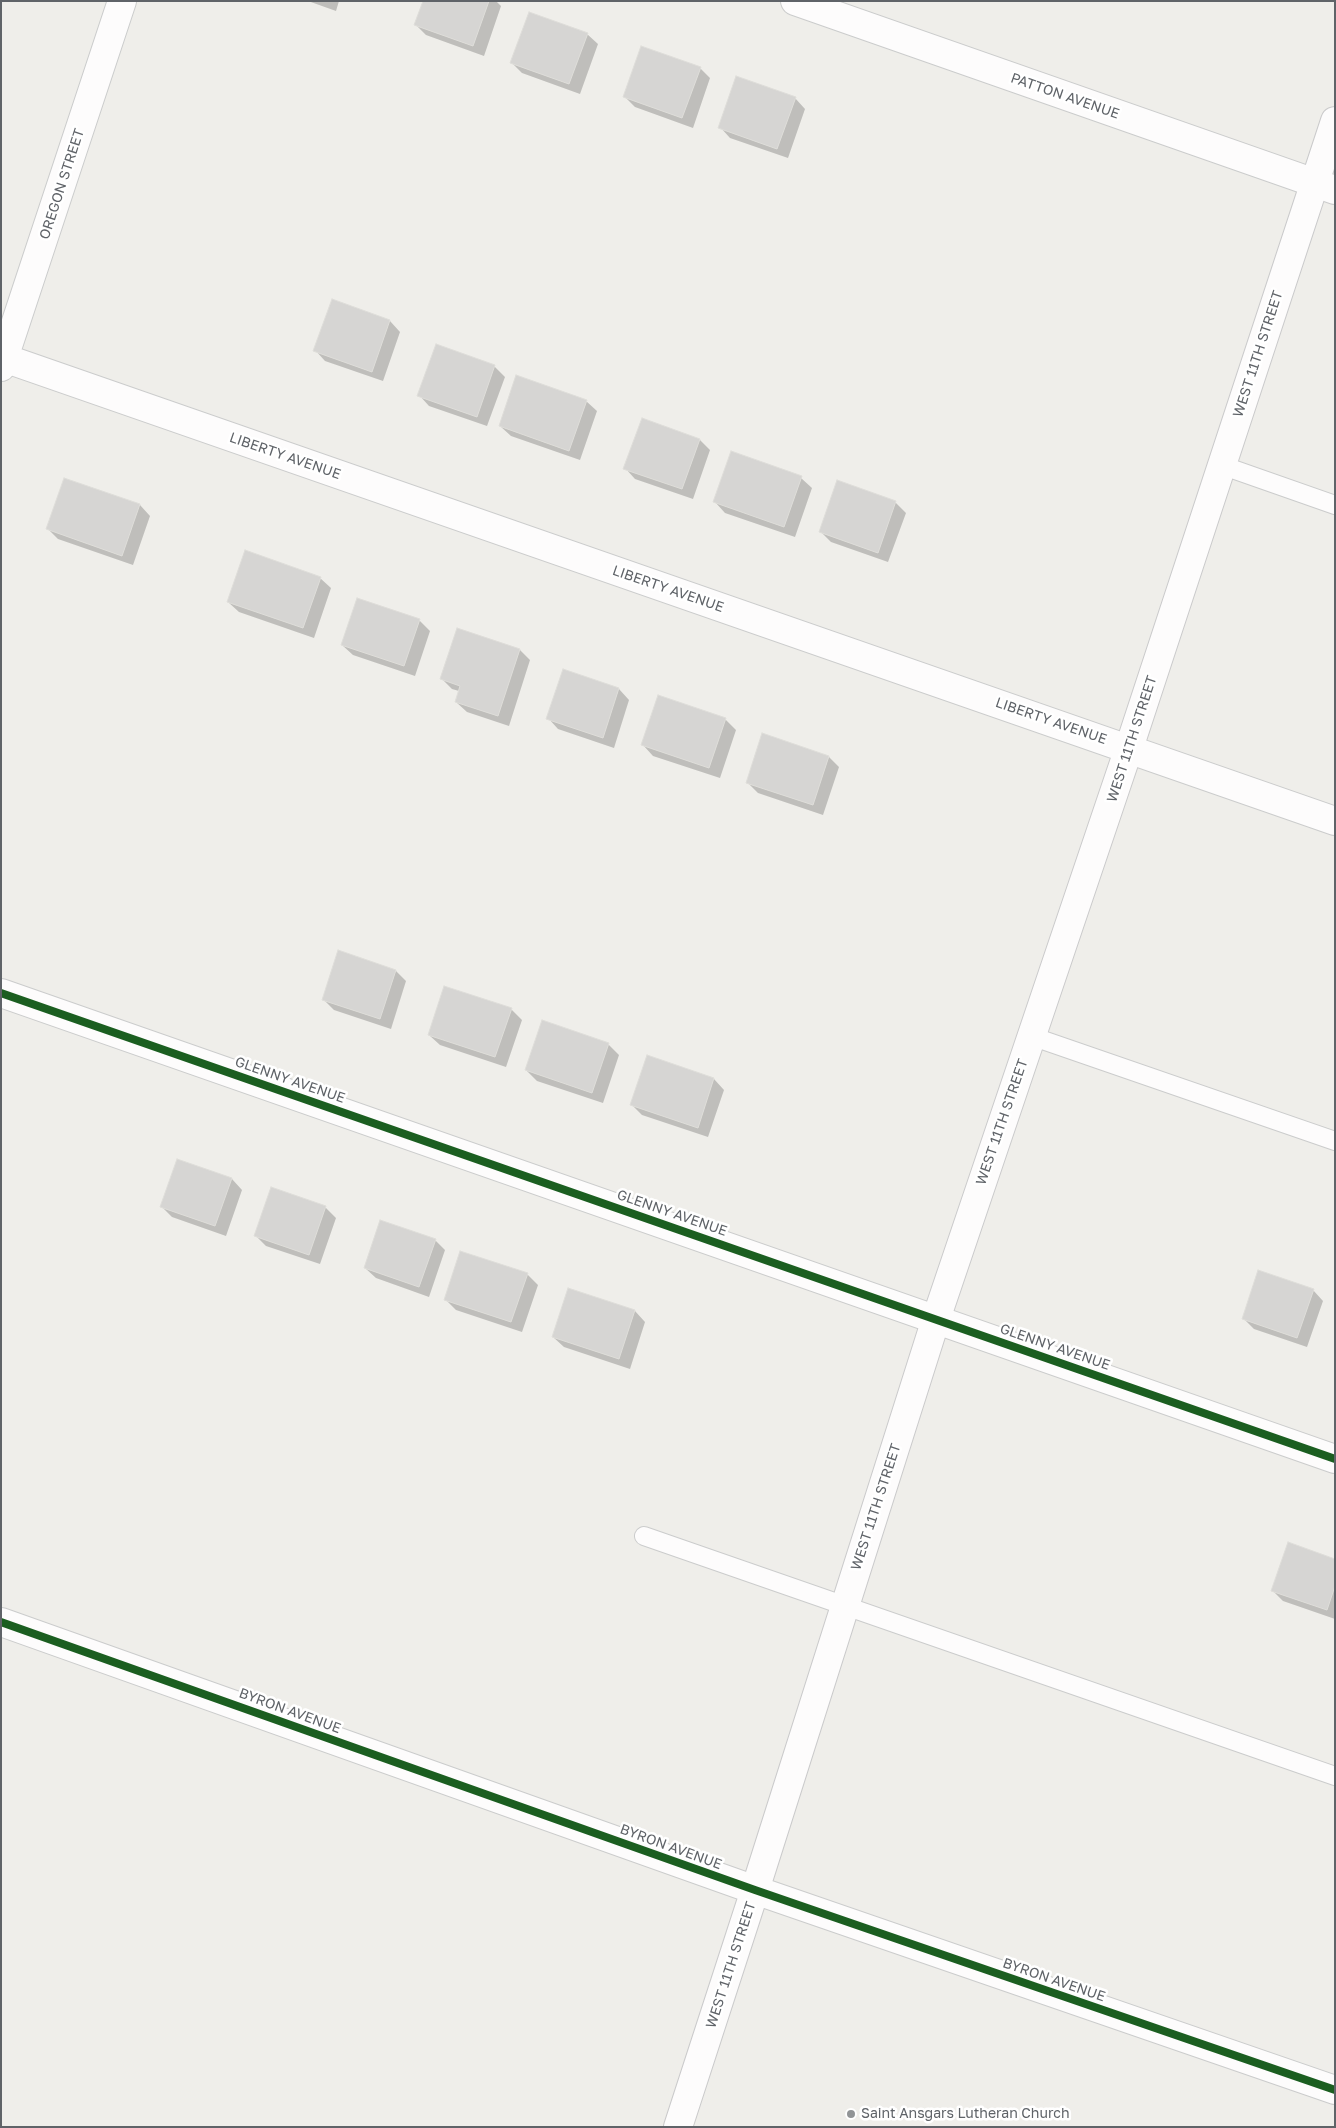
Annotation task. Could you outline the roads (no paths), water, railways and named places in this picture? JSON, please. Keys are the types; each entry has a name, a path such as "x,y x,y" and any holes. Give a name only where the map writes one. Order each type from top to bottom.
{"street":[{"name":"OREGON STREET","path":"2,361 122,1"},
{"name":"PATTON AVENUE","path":"795,1 1324,186"},
{"name":"WEST 11TH STREET","path":"678,2127 936,1319 1221,465 1324,186 1335,120"},
{"name":"LIBERTY AVENUE","path":"2,361 1335,821"},
{"name":"GLENNY AVENUE","path":"1,993 1335,1459"},
{"name":"BYRON AVENUE","path":"1,1622 755,1890 1335,2090"}],"lane":[{"path":"1221,465 1335,506"},
{"path":"1031,1036 1335,1140"},
{"path":"644,1536 1335,1776"}],"place":[{"name":"Saint Ansgars Lutheran Church","path":"851,2114"}]}
